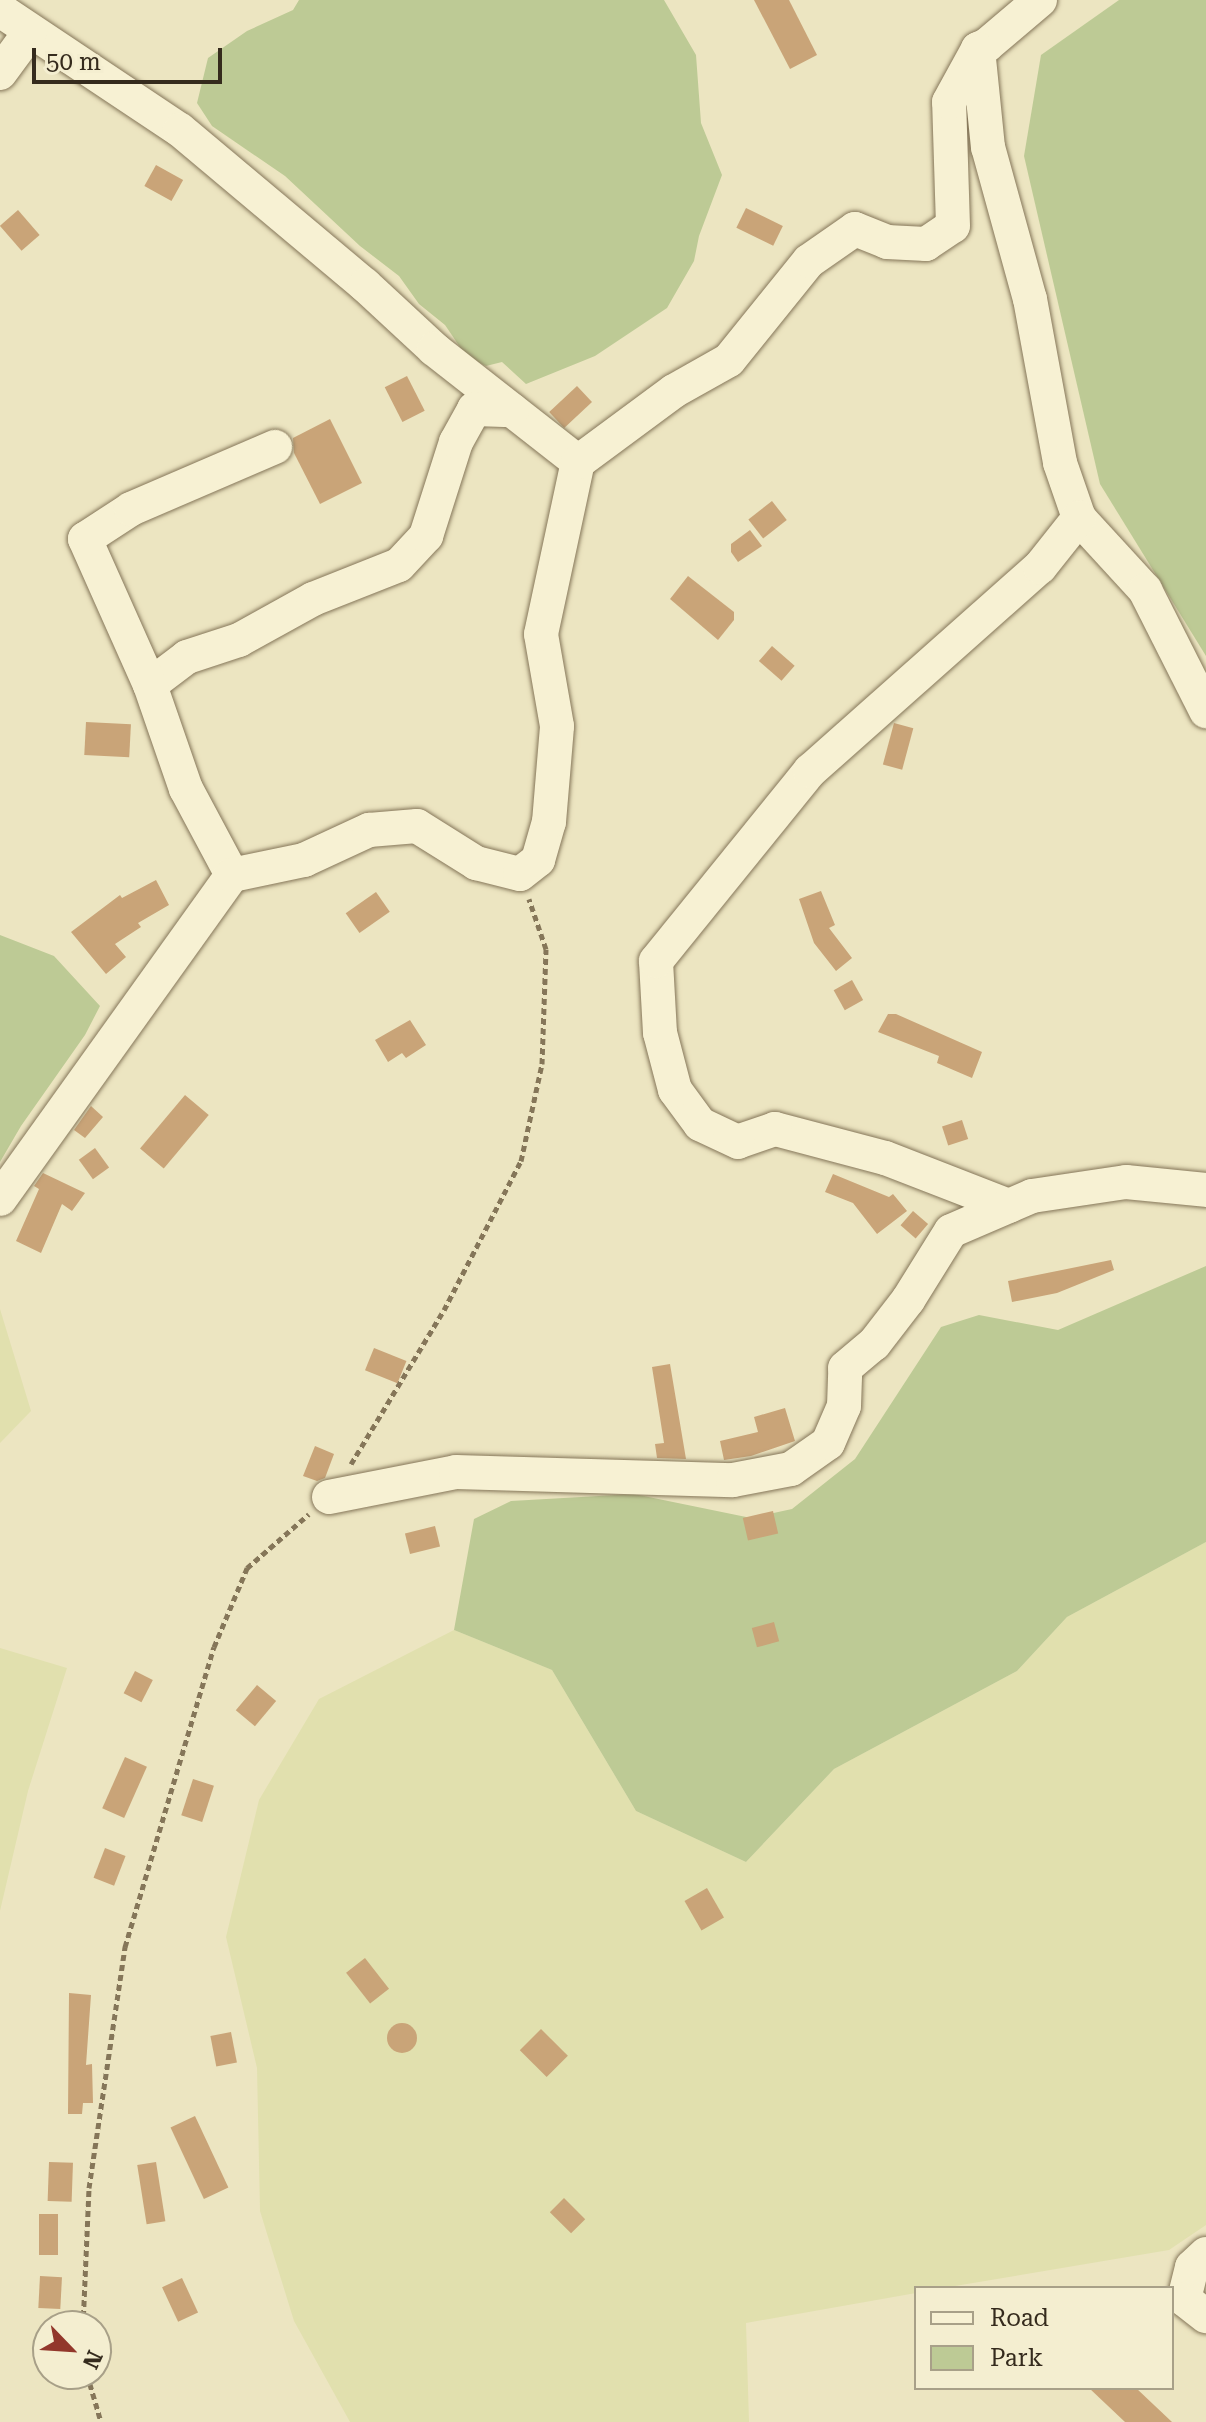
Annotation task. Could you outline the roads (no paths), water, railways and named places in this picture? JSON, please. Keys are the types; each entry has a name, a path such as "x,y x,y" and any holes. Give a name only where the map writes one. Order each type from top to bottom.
{"street":[{"path":"0,1199 232,875 304,860 369,830 417,826 476,863 520,874 538,860 549,822 557,726 541,634 578,462 674,391 729,360 809,261 855,229 887,242 926,244 953,226 949,102 978,49 1040,0"},
{"path":"0,10 180,130 365,285 434,349 578,462"},
{"path":"0,73 30,32"},
{"path":"978,49 988,147 1030,299 1060,463 1079,518 1145,590 1206,711"},
{"path":"150,685 187,657 239,640 313,599 399,565 426,536 456,442 474,409 512,410"},
{"path":"232,875 186,789 150,685 85,539 131,509 275,447"},
{"path":"1009,1206 885,1158 789,1132 775,1129 738,1142 700,1124 675,1090 660,1033 656,961 810,771 1040,567 1079,518"},
{"path":"329,1497 456,1472 733,1480 791,1469 828,1443 844,1406 845,1368 874,1344 908,1300 951,1231 1032,1196 1126,1182 1206,1190"},
{"path":"1206,2254 1192,2267 1184,2299 1206,2316"}]}
